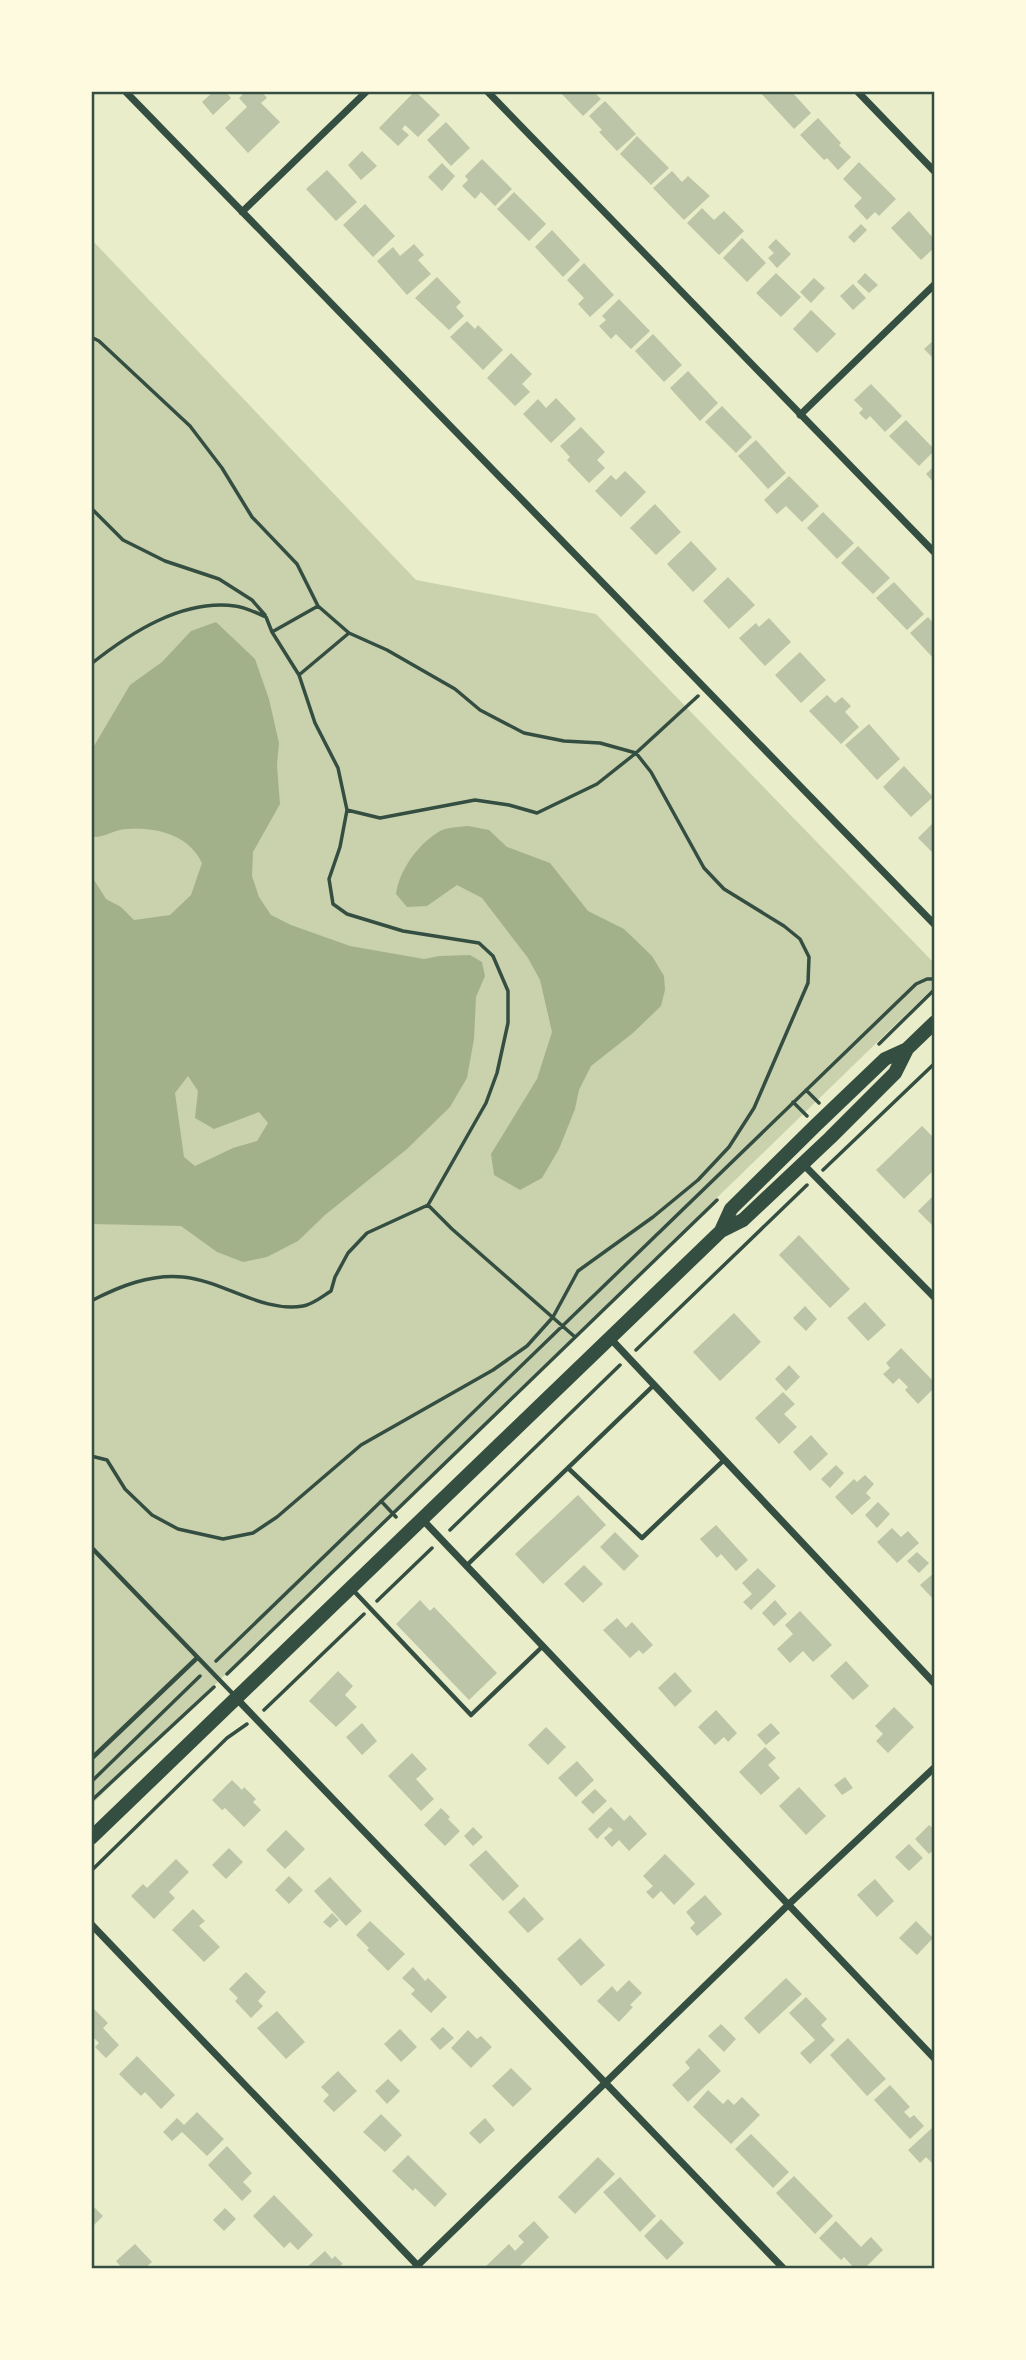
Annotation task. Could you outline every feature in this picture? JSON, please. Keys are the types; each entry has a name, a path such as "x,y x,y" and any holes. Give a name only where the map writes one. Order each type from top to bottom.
{"main road":[{"path":"91,1838 722,1231 743,1220 803,1164 895,1073 907,1049 935,1022"},
{"path":"722,1231 732,1209 816,1125 885,1059 907,1049"}],"street":[{"path":"125,91 934,923"},
{"path":"242,212 368,91"},
{"path":"487,91 935,552"},
{"path":"857,91 935,172"},
{"path":"800,415 935,284"},
{"path":"803,1164 935,1298"},
{"path":"610,1338 935,1684"},
{"path":"422,1519 935,2059"},
{"path":"237,1699 784,2269"},
{"path":"91,1924 418,2268 789,1904 935,1767"}],"lane":[{"path":"466,1566 654,1385"},
{"path":"568,1468 642,1538 724,1460"},
{"path":"91,1547 237,1699"},
{"path":"352,1588 471,1715 544,1646"},
{"path":"91,1759 197,1658"}],"path":[{"path":"91,337 99,341 190,426 222,468 252,517 297,564 318,606 349,633 387,650 455,690 480,710 524,733 564,741 600,743 636,753 651,772 704,868 724,889 785,926 800,939 809,957 808,983 754,1108 729,1147 698,1180 653,1217 578,1271 553,1317 527,1346 494,1370 361,1445 277,1517 253,1534 223,1539 178,1529 152,1515 125,1489 107,1460 91,1456"},
{"path":"91,508 123,540 165,561 219,579 252,600 266,617 272,632 299,675 315,723 338,768 347,810 340,846 329,879 333,904 347,914 403,932 478,943 493,956 508,991 508,1023 486,1103 428,1205 367,1233 348,1253 331,1291 305,1306 279,1307 185,1277 151,1277 91,1301"},
{"path":"91,664 144,627 193,608 236,606 266,617"},
{"path":"272,632 318,606"},
{"path":"299,675 349,633"},
{"path":"347,810 380,818 475,800 537,813 597,784 636,753 706,688"},
{"path":"91,1782 916,984 935,979"},
{"path":"875,1048 935,989"},
{"path":"268,1706 935,1063"},
{"path":"806,1090 824,1108"},
{"path":"797,1123 818,1102"},
{"path":"91,1801 395,1515 721,1196"},
{"path":"428,1205 575,1337"},
{"path":"381,1501 395,1515"},
{"path":"91,1871 226,1738 239,1732"}],"shaded area":[{"path":"91,239 416,580 596,614 935,964 935,986 91,1805"},
{"path":"216,622 255,659 269,699 279,743 277,765 280,804 253,852 252,876 259,897 271,915 350,946 424,959 470,955 482,962 485,976 476,997 474,1039 467,1078 450,1107 407,1149 325,1215 298,1241 267,1257 243,1262 217,1252 181,1226 91,1224 91,875 106,899 121,907 134,920 170,915 191,895 202,863 181,839 161,831 123,829 91,837 91,751 130,685 162,662 191,631","holes":["188,1076 198,1091 195,1118 214,1129 259,1112 268,1123 257,1141 233,1148 195,1166 184,1157 175,1093"]},
{"path":"468,826 489,830 507,847 550,863 588,911 624,929 652,956 664,976 665,990 661,1006 633,1033 591,1066 579,1090 575,1109 559,1149 542,1178 520,1190 494,1175 491,1154 537,1079 552,1032 540,980 528,958 482,898 457,885 427,906 407,907 396,894 401,876 411,858 432,836 443,830"}],"building":[{"path":"214,91 225,91 231,98 213,115 202,102"},
{"path":"246,91 261,91 267,98 261,103 280,122 248,153 225,128 247,107 239,98"},
{"path":"415,91 440,115 418,137 405,125 402,129 409,135 398,146 379,128"},
{"path":"559,91 593,91 601,99 583,116"},
{"path":"759,91 791,91 811,113 794,129"},
{"path":"605,101 636,134 617,151 599,132 602,130 589,116"},
{"path":"818,118 851,157 838,170 827,158 824,160 800,135"},
{"path":"446,122 470,148 451,166 427,140"},
{"path":"637,136 669,168 651,185 620,154"},
{"path":"362,151 377,166 361,180 348,165"},
{"path":"482,159 512,189 495,206 481,192 475,199 462,186 468,180 465,176"},
{"path":"859,162 896,199 879,216 875,212 867,220 854,206 862,198 843,179"},
{"path":"442,163 455,176 442,191 428,177"},
{"path":"327,170 357,202 336,221 306,189"},
{"path":"672,171 682,182 688,176 710,196 684,220 653,188"},
{"path":"514,192 546,224 529,241 497,209"},
{"path":"365,204 395,236 373,257 343,225"},
{"path":"702,208 714,220 724,211 744,231 719,255 687,223"},
{"path":"909,211 935,240 935,247 921,260 891,228"},
{"path":"861,224 867,230 854,243 848,237"},
{"path":"552,230 580,260 563,277 535,247"},
{"path":"742,238 766,263 747,282 723,258"},
{"path":"776,239 791,254 777,268 768,258 774,253 768,247"},
{"path":"414,244 424,255 418,260 431,274 407,295 377,261 393,247 400,256"},
{"path":"584,263 614,295 590,317 578,304 584,298 567,280"},
{"path":"776,273 801,297 781,317 756,293"},
{"path":"865,273 878,285 869,293 857,282"},
{"path":"437,277 461,302 456,307 464,316 449,330 415,298"},
{"path":"814,278 825,288 811,303 800,292"},
{"path":"853,284 866,298 853,310 840,296"},
{"path":"619,299 650,331 631,349 616,334 611,339 599,326 606,320 602,316"},
{"path":"811,310 836,334 817,353 793,329"},
{"path":"467,321 475,329 478,325 503,350 483,370 450,337"},
{"path":"653,334 682,365 664,382 635,351"},
{"path":"935,339 935,360 924,349"},
{"path":"511,353 532,374 522,384 530,392 515,406 487,378"},
{"path":"688,371 718,403 700,421 670,388"},
{"path":"871,384 902,416 885,432 870,416 866,420 859,413 863,409 854,400"},
{"path":"556,398 576,419 551,443 523,414 538,399 546,408"},
{"path":"722,406 752,437 736,453 705,422"},
{"path":"906,420 935,450 919,466 889,436"},
{"path":"581,427 605,452 597,460 605,468 589,483 567,460 570,457 560,446"},
{"path":"756,440 786,473 768,489 738,456"},
{"path":"935,465 935,484 926,474"},
{"path":"625,471 646,492 621,517 595,491 611,475 616,480"},
{"path":"789,476 819,506 802,522 786,506 777,514 764,500"},
{"path":"655,504 681,532 656,555 630,528"},
{"path":"823,512 854,543 837,559 807,528"},
{"path":"691,541 717,569 693,592 667,564"},
{"path":"858,546 890,578 873,594 841,563"},
{"path":"728,577 755,605 729,629 703,601"},
{"path":"894,582 924,614 907,630 876,598"},
{"path":"928,617 935,625 935,660 910,633"},
{"path":"769,618 791,642 765,666 739,638 756,623 759,627"},
{"path":"800,652 826,680 801,703 775,675"},
{"path":"827,695 835,703 842,697 851,706 845,712 859,727 841,744 809,711"},
{"path":"869,724 900,759 877,780 845,745"},
{"path":"904,766 933,797 911,817 883,787"},
{"path":"935,821 935,855 918,838"},
{"path":"922,1126 935,1139 935,1169 904,1199 876,1170"},
{"path":"935,1194 935,1222 932,1225 918,1211"},
{"path":"799,1235 850,1289 830,1308 779,1255"},
{"path":"865,1302 886,1325 868,1341 847,1318"},
{"path":"805,1306 817,1319 806,1331 793,1318"},
{"path":"734,1313 761,1342 720,1381 693,1352"},
{"path":"901,1348 935,1383 935,1387 918,1404 905,1390 908,1387 899,1378 893,1384 883,1374 890,1368 886,1363"},
{"path":"789,1365 800,1377 786,1391 775,1379"},
{"path":"783,1392 795,1404 784,1414 797,1427 779,1444 755,1418"},
{"path":"811,1435 828,1454 810,1471 793,1452"},
{"path":"836,1465 844,1473 830,1488 821,1479"},
{"path":"865,1475 874,1484 866,1493 871,1498 852,1515 835,1497 854,1479 857,1482"},
{"path":"578,1495 606,1525 543,1584 515,1554"},
{"path":"878,1502 890,1514 877,1528 865,1515"},
{"path":"716,1525 748,1560 736,1571 721,1554 717,1558 700,1539"},
{"path":"892,1528 901,1537 908,1531 919,1543 897,1563 877,1542"},
{"path":"615,1532 639,1556 624,1571 600,1547"},
{"path":"917,1552 929,1563 919,1573 907,1561"},
{"path":"584,1565 603,1584 583,1603 564,1584"},
{"path":"758,1568 776,1586 751,1610 743,1602 752,1594 742,1583"},
{"path":"935,1572 935,1601 920,1585"},
{"path":"420,1600 430,1611 434,1607 497,1673 469,1700 396,1624"},
{"path":"775,1600 787,1614 774,1626 762,1613"},
{"path":"800,1611 832,1645 813,1662 803,1651 790,1663 777,1649 793,1634 785,1625"},
{"path":"617,1618 626,1628 632,1622 653,1645 643,1654 639,1650 630,1658 603,1630"},
{"path":"846,1661 869,1686 853,1700 830,1676"},
{"path":"338,1671 353,1686 345,1695 357,1707 336,1727 309,1701"},
{"path":"675,1672 692,1691 675,1707 658,1688"},
{"path":"894,1707 914,1727 888,1753 876,1741 883,1734 875,1726"},
{"path":"716,1710 737,1733 728,1742 724,1737 715,1745 698,1727"},
{"path":"362,1723 377,1741 362,1755 346,1737"},
{"path":"771,1723 780,1733 766,1745 757,1735"},
{"path":"546,1727 566,1747 548,1765 528,1745"},
{"path":"765,1747 776,1758 768,1765 780,1778 761,1795 739,1772"},
{"path":"412,1753 427,1769 416,1779 434,1799 421,1811 388,1776"},
{"path":"577,1761 594,1780 576,1797 558,1778"},
{"path":"845,1777 853,1788 842,1795 834,1785"},
{"path":"232,1780 256,1799 253,1802 261,1810 244,1827 225,1808 222,1810 212,1800"},
{"path":"799,1787 826,1816 806,1835 779,1806"},
{"path":"595,1789 607,1801 593,1814 581,1802"},
{"path":"611,1807 624,1821 630,1815 647,1834 629,1851 619,1840 612,1847 604,1838 613,1830 609,1827 597,1839 588,1829"},
{"path":"441,1808 460,1831 445,1846 424,1825"},
{"path":"929,1825 935,1830 935,1848 929,1854 915,1839"},
{"path":"473,1827 483,1837 473,1846 464,1836"},
{"path":"286,1830 305,1849 285,1869 266,1850"},
{"path":"909,1844 923,1858 909,1871 895,1857"},
{"path":"229,1848 243,1862 226,1879 212,1865"},
{"path":"486,1850 519,1886 503,1901 469,1865"},
{"path":"665,1854 695,1884 674,1905 661,1891 653,1899 646,1892 653,1886 643,1876"},
{"path":"176,1859 189,1872 169,1892 175,1898 154,1919 131,1896 143,1884 147,1888"},
{"path":"289,1876 303,1890 289,1904 275,1890"},
{"path":"330,1877 362,1911 346,1926 314,1891"},
{"path":"875,1879 894,1901 877,1917 857,1895"},
{"path":"705,1895 722,1914 697,1936 690,1928 695,1923 686,1912"},
{"path":"524,1897 544,1919 528,1933 508,1912"},
{"path":"193,1909 205,1921 199,1926 220,1947 204,1962 172,1930"},
{"path":"332,1913 339,1920 330,1928 323,1922"},
{"path":"370,1921 405,1954 388,1971 356,1935"},
{"path":"916,1921 933,1938 917,1955 899,1938"},
{"path":"580,1938 605,1965 581,1986 557,1959"},
{"path":"413,1967 425,1981 428,1978 447,1997 431,2013 411,1994 415,1990 402,1978"},
{"path":"246,1972 266,1992 258,2001 263,2006 251,2018 235,2001 238,1998 229,1989"},
{"path":"786,1978 802,1994 759,2034 744,2018"},
{"path":"629,1980 642,1993 619,2022 597,2001 612,1986 617,1992"},
{"path":"806,1997 827,2019 821,2025 835,2040 810,2064 800,2053 815,2040 789,2013"},
{"path":"91,2006 108,2023 103,2028 119,2045 106,2058 95,2047 99,2043 91,2035"},
{"path":"277,2011 305,2042 286,2059 257,2028"},
{"path":"721,2024 736,2039 724,2052 708,2036"},
{"path":"443,2027 454,2038 440,2050 430,2039"},
{"path":"400,2029 417,2047 401,2062 384,2044"},
{"path":"468,2030 477,2039 481,2036 492,2047 471,2068 451,2048"},
{"path":"848,2038 886,2079 867,2096 830,2055"},
{"path":"699,2048 721,2071 688,2102 672,2085 690,2068 685,2062"},
{"path":"137,2056 175,2095 161,2109 145,2092 141,2096 119,2074"},
{"path":"511,2068 532,2089 513,2107 492,2086"},
{"path":"338,2071 357,2091 334,2112 323,2101 329,2095 321,2087"},
{"path":"388,2079 400,2091 387,2104 375,2091"},
{"path":"890,2085 910,2107 904,2112 910,2118 914,2115 924,2126 910,2139 874,2100"},
{"path":"708,2090 723,2104 728,2099 734,2105 742,2097 760,2115 731,2144 693,2107"},
{"path":"197,2112 224,2139 207,2156 182,2132 172,2141 163,2132 177,2118 184,2125"},
{"path":"381,2114 402,2135 385,2152 363,2132"},
{"path":"485,2118 495,2130 480,2144 469,2133"},
{"path":"932,2128 935,2130 935,2166 926,2157 920,2163 908,2150"},
{"path":"751,2134 789,2172 773,2188 735,2149"},
{"path":"227,2146 252,2173 243,2182 252,2191 242,2201 208,2165"},
{"path":"408,2155 447,2194 435,2207 392,2171"},
{"path":"598,2157 615,2174 575,2214 558,2197"},
{"path":"794,2176 833,2216 815,2234 776,2193"},
{"path":"620,2177 656,2216 640,2232 603,2192"},
{"path":"274,2195 313,2235 298,2250 290,2242 284,2248 253,2216"},
{"path":"91,2204 103,2216 91,2228"},
{"path":"225,2208 236,2219 224,2231 213,2220"},
{"path":"661,2219 684,2243 667,2260 644,2236"},
{"path":"534,2221 549,2237 517,2269 485,2267 509,2244 515,2251 524,2242 518,2236"},
{"path":"836,2221 861,2247 871,2237 883,2250 864,2269 855,2269 844,2257 841,2260 819,2238"},
{"path":"135,2244 152,2262 144,2269 123,2269 116,2261"},
{"path":"325,2251 332,2259 335,2256 343,2264 340,2266 343,2269 305,2269"}]}
